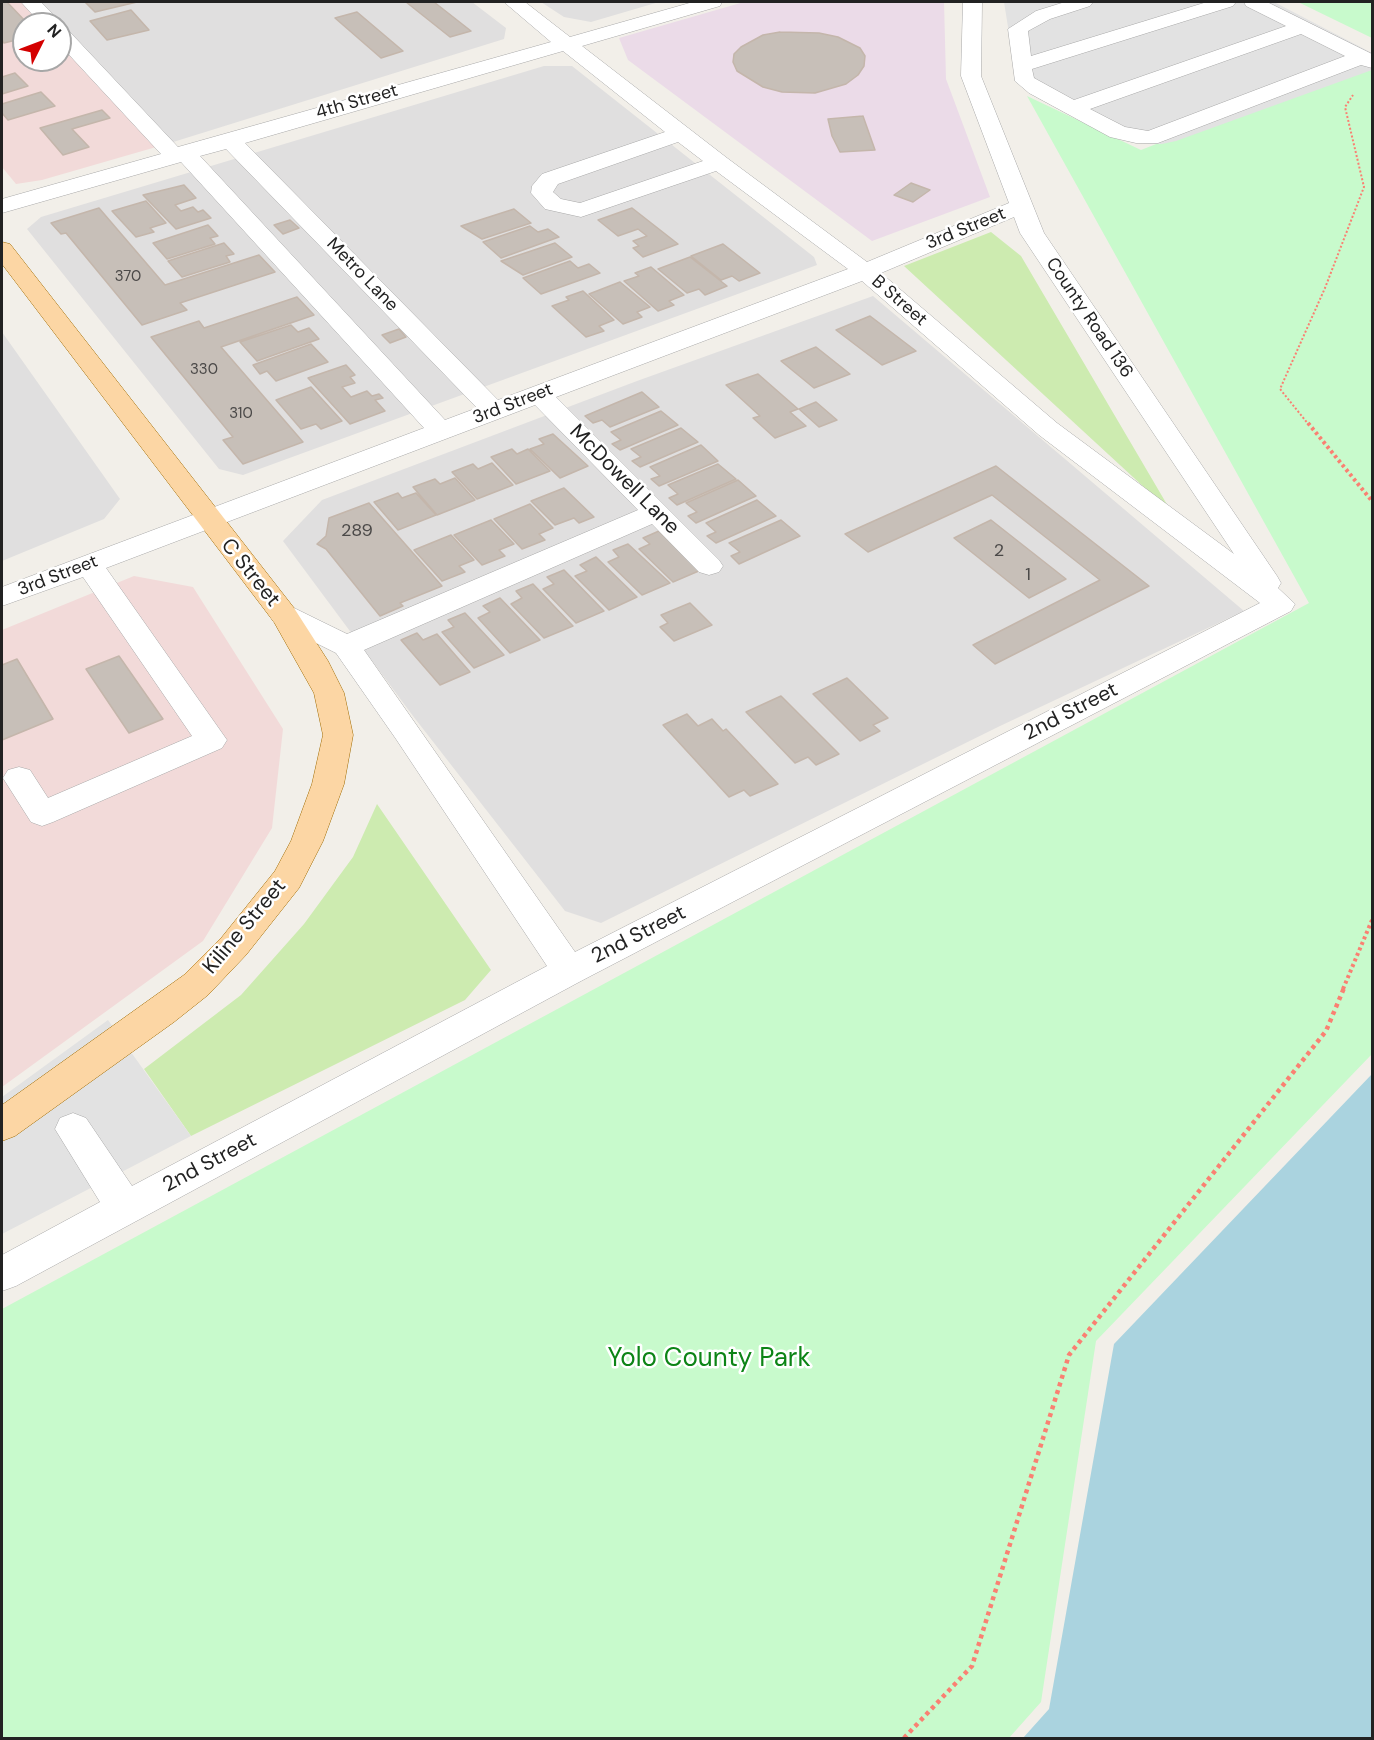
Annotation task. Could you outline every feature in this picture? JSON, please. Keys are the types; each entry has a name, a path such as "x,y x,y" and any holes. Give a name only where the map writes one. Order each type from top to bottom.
{"main road":[{"name":"C Street","path":"2,249 207,519 284,615"},
{"name":"Kiline Street","path":"2,1125 162,1012 196,985 234,946 287,879 307,841 328,784 338,735 336,716 313,661 284,615"}],"street":[{"name":"B Street","path":"513,2 719,163 864,271 1048,429 1281,604"},
{"name":"4th Street","path":"2,206 567,42 713,2"},
{"name":"County Road 136","path":"973,2 971,76 1032,233 1281,604"},
{"path":"1083,2 1043,15 1018,29 1021,66 1025,81 1118,132 1150,138 1367,60"},
{"path":"1021,66 1226,2"},
{"path":"1253,2 1367,60"},
{"path":"1073,108 1304,27"},
{"path":"72,45 179,154 441,431"},
{"path":"682,134 550,179 543,186 542,193 553,204 581,210 719,163"},
{"name":"Metro Lane","path":"229,139 494,411"},
{"name":"3rd Street","path":"2,597 864,271 1022,206"},
{"name":"McDowell Lane","path":"538,394 709,566"},
{"path":"346,646 656,512"},
{"path":"19,778 42,814 211,741 89,564"},
{"name":"2nd Street","path":"2,1275 569,971 1281,604"},
{"name":"C Street","path":"284,615 346,646 419,749 569,971"},
{"path":"73,1130 125,1208"}],"path":[{"path":"1359,88 1345,107 1364,186 1325,288 1280,388 1372,501"},
{"path":"904,1738 972,1666 1069,1355 1326,1031 1372,920"}],"shaded area":[{"path":"2,2 40,2 49,12 12,12 12,72 72,72 72,37 170,143 42,180 16,184 2,167"},
{"path":"40,2 472,2 506,28 504,39 170,143 72,37 72,12 49,12"},
{"path":"541,2 659,2 591,22 564,17"},
{"path":"744,2 944,2 946,79 990,197 872,241 628,60 619,38"},
{"path":"1004,2 1274,2 1372,53 1372,70 1176,141 1162,144 1134,143 1017,83"},
{"path":"544,66 572,66 814,257 817,265 243,475 219,469 27,229 41,217"},
{"path":"873,296 1244,611 1000,726 601,923 565,911 413,716 283,541 322,500 637,381"},
{"path":"2,332 120,499 104,519 2,561"},
{"path":"134,576 193,587 283,729 272,828 203,941 2,1087 2,630"},
{"path":"108,1020 191,1136 2,1234 2,1097"}],"green space":[{"path":"1298,2 1372,2 1372,38"},
{"name":"Yolo County Park","path":"1372,59 1372,1054 1096,1341 1041,1702 1009,1738 2,1738 2,1309 1309,603 1027,96 1141,150"},
{"path":"991,232 1021,256 1172,513 904,266"},
{"path":"377,804 491,970 465,1000 191,1136 144,1069 241,995 304,924 353,857"}],"water":[{"path":"1372,1074 1372,1738 1023,1738 1049,1709 1114,1344"}],"building":[{"path":"2,2 7,2 17,12 12,12 12,41 4,43 2,40"},
{"path":"85,2 137,2 95,12"},
{"path":"406,2 434,2 471,31 450,37"},
{"path":"131,10 149,30 107,40 90,21"},
{"path":"357,12 403,51 381,58 335,18"},
{"path":"780,32 819,33 838,37 860,48 865,56 864,66 858,75 846,84 815,93 782,92 763,87 737,71 733,62 734,54 741,47 763,35"},
{"path":"15,73 28,86 2,94 2,77"},
{"path":"41,92 55,106 8,120 2,113 2,104"},
{"path":"102,110 110,118 72,129 89,147 63,155 40,128"},
{"path":"863,116 875,150 840,152 832,136 828,119"},
{"path":"911,183 930,190 913,202 894,195"},
{"path":"184,185 196,198 175,205 181,211 193,207 198,212 203,210 211,218 176,229 143,195"},
{"path":"146,201 166,223 150,228 154,232 136,237 112,211"},
{"path":"99,208 165,285 259,255 275,272 180,303 187,310 142,325 66,233 61,234 51,223"},
{"path":"632,208 678,244 643,257 633,248 639,246 633,241 647,236 638,229 618,236 598,220"},
{"path":"514,209 531,223 482,239 461,226"},
{"path":"290,220 299,228 283,234 274,225"},
{"path":"208,225 218,236 210,238 215,244 167,259 153,243"},
{"path":"530,226 538,232 548,229 559,237 501,258 483,242"},
{"path":"224,243 234,254 226,256 230,262 182,277 168,261"},
{"path":"555,243 572,257 523,275 501,261"},
{"path":"723,244 760,273 739,281 732,276 721,280 691,256"},
{"path":"690,257 727,286 705,295 699,289 687,293 658,269"},
{"path":"570,261 578,268 589,264 600,273 541,294 523,278"},
{"path":"651,267 684,295 669,301 674,305 658,311 624,281 639,276 635,273"},
{"path":"620,282 650,307 637,312 642,317 623,324 589,294"},
{"path":"583,291 614,320 599,326 604,331 586,337 552,306 569,300 566,297"},
{"path":"297,297 314,315 221,347 303,442 243,464 223,440 233,437 151,337 199,321 204,328"},
{"path":"870,316 916,351 882,365 836,330"},
{"path":"291,325 298,332 309,328 319,339 257,361 240,342"},
{"path":"399,329 406,337 390,343 382,335"},
{"path":"311,344 328,362 276,381 267,371 260,374 253,365"},
{"path":"816,347 850,374 814,388 781,361"},
{"path":"346,365 355,375 350,377 355,383 342,387 351,397 367,391 372,396 379,394 383,398 375,400 385,411 350,424 308,378"},
{"path":"758,374 798,409 790,412 806,426 775,438 753,418 760,416 726,385"},
{"path":"311,387 342,421 321,429 316,424 301,429 276,400"},
{"path":"642,392 659,407 610,427 602,420 593,423 585,416"},
{"path":"816,402 837,420 819,427 799,409"},
{"path":"661,411 678,425 620,450 612,444 621,440 611,432"},
{"path":"681,428 698,442 640,467 632,461 641,457 631,449"},
{"path":"553,434 588,466 560,478 530,449 544,444 539,439"},
{"path":"701,445 718,461 659,486 651,479 660,476 650,467"},
{"path":"512,449 517,454 528,449 550,471 516,484 491,457"},
{"path":"492,463 513,485 477,499 452,472 473,464 478,469"},
{"path":"718,464 736,479 677,505 669,498 678,494 668,485"},
{"path":"996,466 1149,586 995,664 973,645 1100,580 992,495 868,552 845,534"},
{"path":"455,478 475,500 437,515 413,487 435,479 440,484"},
{"path":"738,480 756,496 696,523 688,516 697,512 686,503"},
{"path":"564,488 594,517 579,523 574,518 555,525 531,501"},
{"path":"398,493 402,498 416,493 436,515 398,530 374,502"},
{"path":"757,500 776,516 716,543 707,536 716,532 706,523"},
{"path":"369,503 442,586 400,603 403,606 380,616 326,549 317,544 326,536 329,518"},
{"path":"530,504 553,528 539,534 545,540 522,549 494,519"},
{"path":"491,520 514,544 499,550 505,556 482,565 454,535"},
{"path":"781,520 800,536 739,564 731,556 740,552 729,543"},
{"path":"991,520 1066,579 1029,598 954,538"},
{"path":"659,531 701,570 673,582 639,549 650,544 643,538"},
{"path":"451,535 474,560 459,566 465,572 442,581 414,550"},
{"path":"628,544 670,583 642,595 608,562 619,557 613,550"},
{"path":"596,557 637,597 609,610 575,576 587,571 580,565"},
{"path":"564,570 604,611 576,623 543,589 554,584 547,577"},
{"path":"533,584 573,626 544,638 511,604 522,598 516,591"},
{"path":"500,598 540,640 510,653 478,618 490,612 483,606"},
{"path":"690,603 712,625 674,641 660,627 668,623 661,615"},
{"path":"465,613 504,655 474,668 442,632 454,627 448,620"},
{"path":"417,633 423,640 437,634 470,672 440,685 401,640"},
{"path":"119,656 163,719 129,733 86,669"},
{"path":"17,659 53,719 2,740 2,665"},
{"path":"847,678 888,718 873,725 880,731 860,741 813,694"},
{"path":"781,696 839,754 816,765 808,757 795,763 746,712"},
{"path":"687,714 698,726 712,719 723,731 726,729 778,784 750,796 744,790 729,797 663,725"}]}
